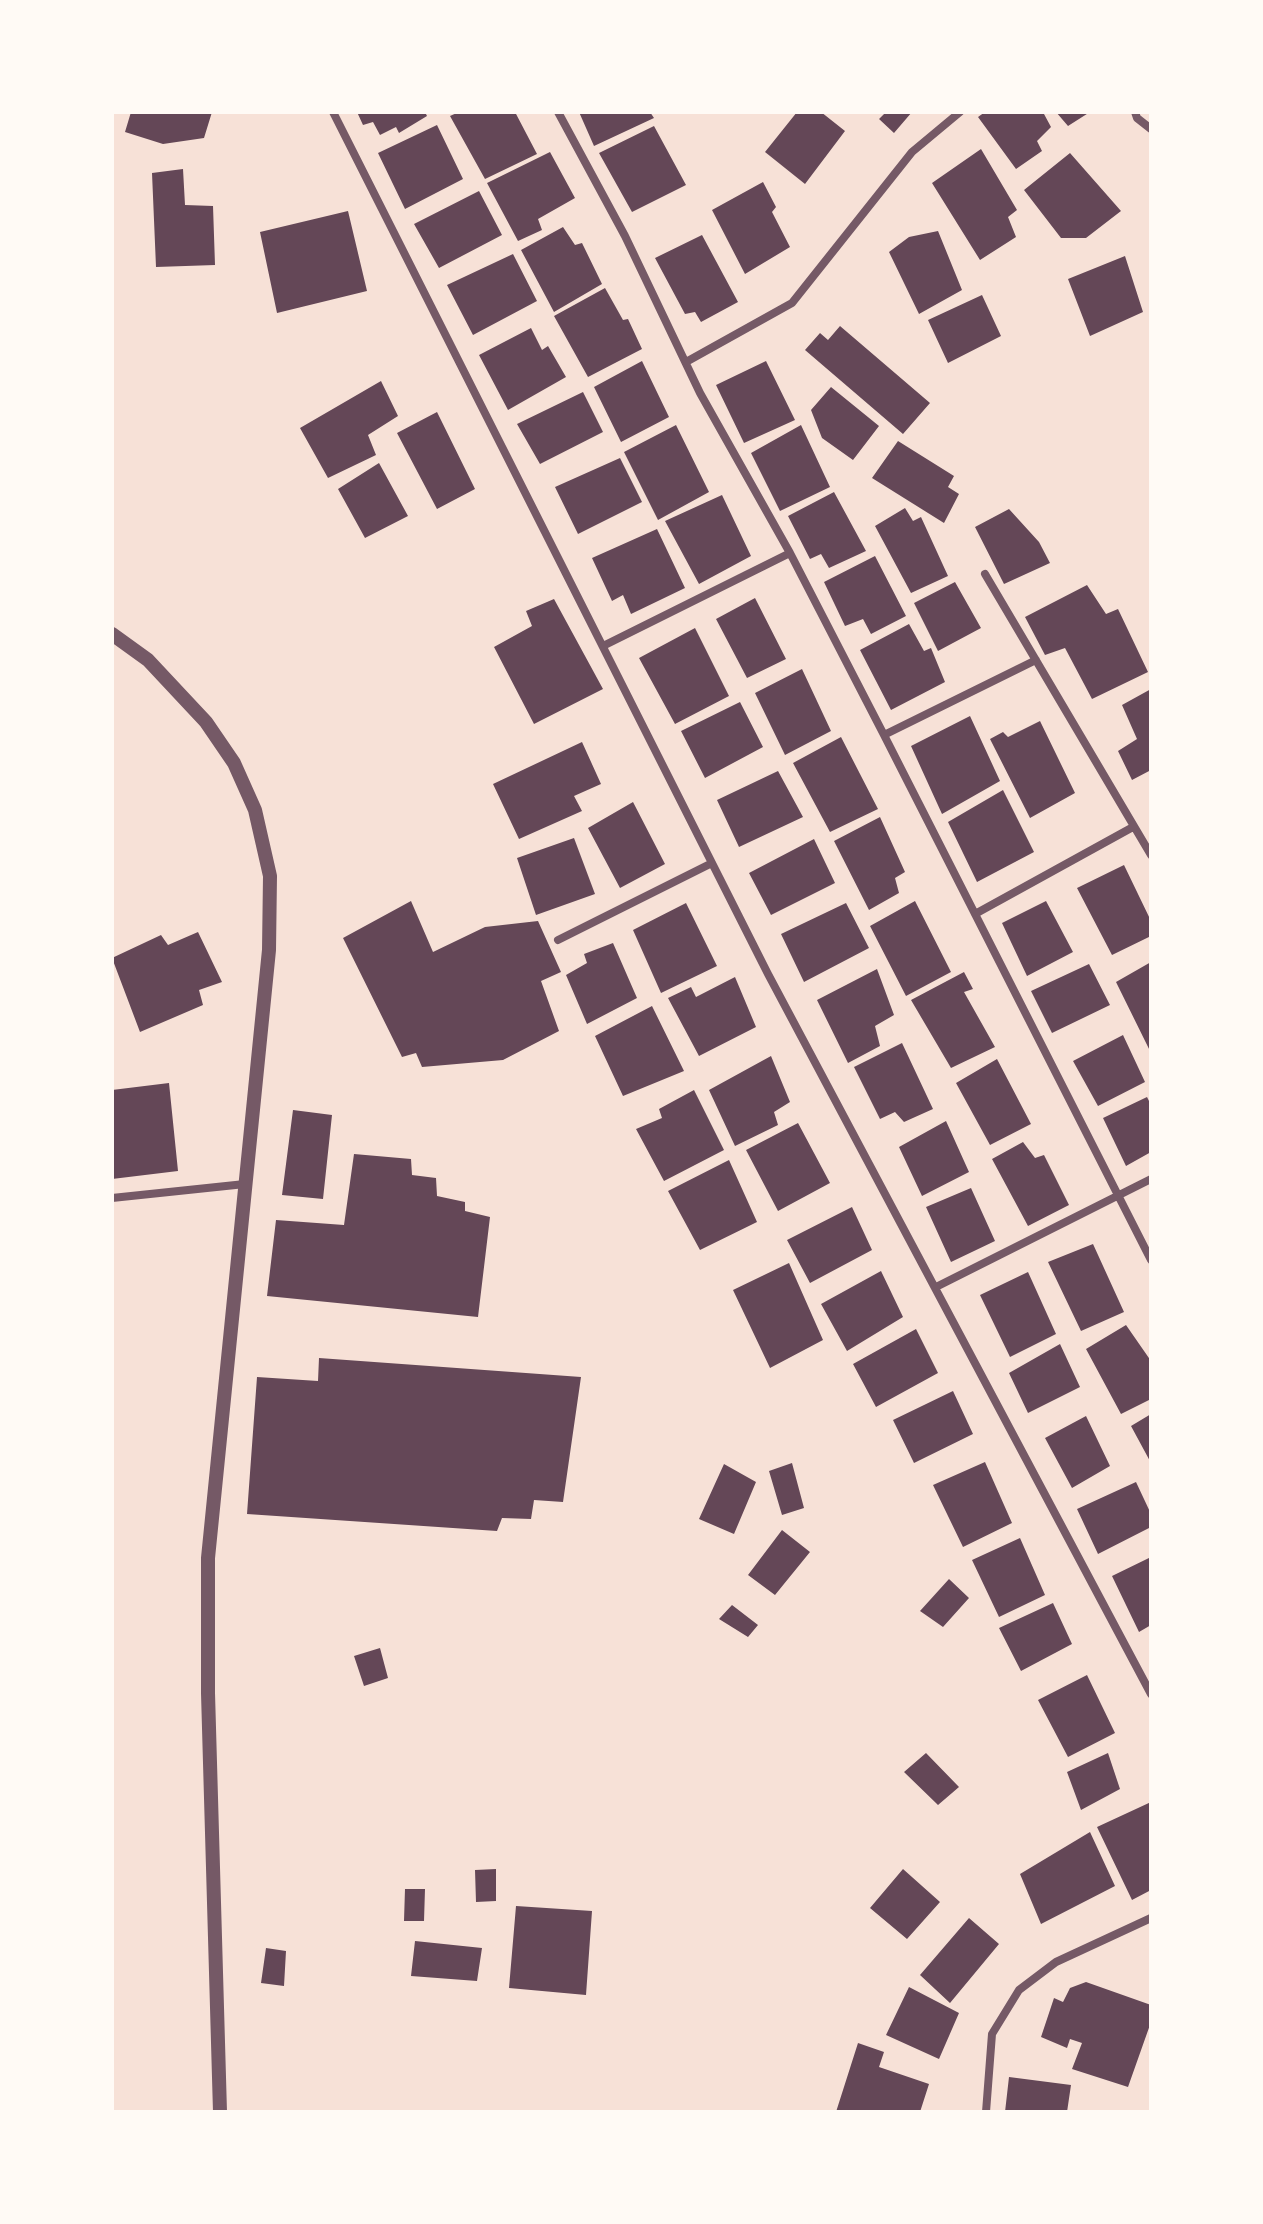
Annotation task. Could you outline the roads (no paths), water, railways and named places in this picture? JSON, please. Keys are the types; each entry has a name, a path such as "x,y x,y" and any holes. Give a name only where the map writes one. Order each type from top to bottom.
{"street":[{"path":"333,112 768,974 1151,1694"},
{"path":"558,112 625,236 700,393 790,553 1151,1260"},
{"path":"686,362 792,303 912,152 960,112"},
{"path":"1135,112 1137,118 1151,129"},
{"path":"603,646 790,553"},
{"path":"985,574 1151,855"},
{"path":"112,634 148,660 206,722 234,763 255,810 270,876 269,950 208,1558 208,1693 220,2112"},
{"path":"884,735 1036,660"},
{"path":"975,914 1133,827"},
{"path":"558,940 712,863"},
{"path":"936,1287 1151,1179"},
{"path":"112,1198 245,1184"},
{"path":"986,2112 992,2034 1019,1990 1056,1962 1151,1918"}]}
